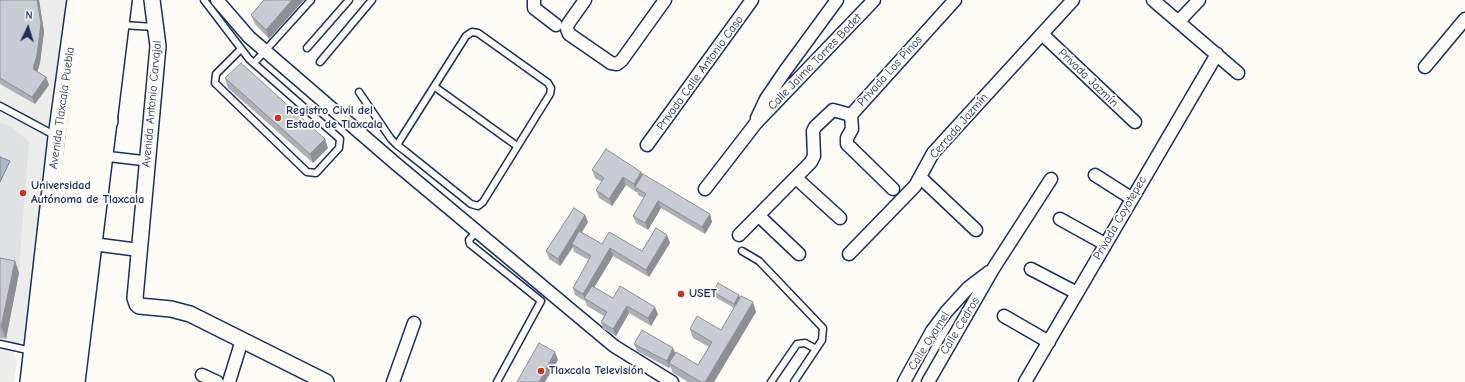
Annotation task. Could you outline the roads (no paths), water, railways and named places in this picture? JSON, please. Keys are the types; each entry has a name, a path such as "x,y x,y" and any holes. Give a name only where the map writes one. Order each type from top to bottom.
{"main road":[{"name":"Avenida Tlaxcala Puebla","path":"29,382 57,137 76,0"},
{"name":"Avenida Tlaxcala Puebla","path":"45,382 92,0"},
{"path":"76,382 93,244 96,154 107,0"},
{"path":"64,377 96,154 108,121 123,0"}],"street":[{"name":"Avenida Antonio Carvajal","path":"152,0 157,28 158,46 135,298 139,306 172,309 190,314 242,340"},
{"path":"562,27 568,24 585,0"},
{"path":"533,3 536,10 562,27 569,34 611,63 617,64 622,60 666,0"},
{"name":"Privada Calle Antonio Caso","path":"647,146 752,0"},
{"name":"Calle Jaime Torres Bodet","path":"756,123 766,99 781,76 837,0"},
{"name":"Calle Jaime Torres Bodet","path":"705,189 756,123 874,0"},
{"name":"Privada Los Pinos","path":"739,235 813,159 813,131 815,127 833,110 851,115 955,0"},
{"name":"Cerrada Jazmín","path":"849,254 915,186 932,153 1073,0"},
{"path":"1153,0 1238,73"},
{"path":"1179,21 1199,0"},
{"path":"223,2 242,30 265,52 395,163 614,346 672,382"},
{"path":"1425,66 1465,19"},
{"name":"Privada Jazmín","path":"1042,34 1135,122"},
{"name":"Privada Coyotepec","path":"1025,382 1216,54"},
{"path":"851,115 852,129 847,138 847,144 894,189"},
{"path":"96,154 147,161"},
{"path":"1095,176 1131,198"},
{"path":"920,177 976,230"},
{"path":"796,178 840,218"},
{"name":"Calle Cedros","path":"928,382 993,269 1051,179"},
{"path":"758,216 799,254"},
{"path":"1060,219 1104,244"},
{"path":"93,244 139,250"},
{"name":"Calle Oyamel","path":"904,382 932,331 947,311 968,288 993,269"},
{"path":"1031,269 1077,293"},
{"path":"1004,316 1049,342"},
{"path":"393,382 414,323"},
{"path":"229,382 242,340 306,377 326,382"},
{"path":"202,376 217,382"}],"lane":[{"path":"204,0 240,50 340,139 340,148 316,173 307,172 214,83 216,74 240,50"},
{"path":"254,63 312,0"},
{"path":"307,48 349,0"},
{"path":"320,62 372,0"},
{"path":"120,25 157,28"},
{"path":"359,92 389,136 397,145 471,204 478,206 483,202 550,94 550,86 544,80 478,33 472,32 466,36 397,145"},
{"path":"435,87 517,146"},
{"path":"0,106 57,137"},
{"path":"395,163 405,151"},
{"path":"477,231 469,240 470,244 540,301 497,382"},
{"path":"742,251 759,261 820,325 824,332 824,336 794,382"},
{"path":"771,382 797,344 805,343 816,349"},
{"path":"0,344 32,351"}],"place":[{"name":"Registro Civil del Estado de Tlaxcala","path":"278,118"},
{"name":"Universidad Autónoma de Tlaxcala","path":"23,193"},
{"name":"USET","path":"681,294"},
{"name":"Tlaxcala Televisión","path":"541,371"}]}
